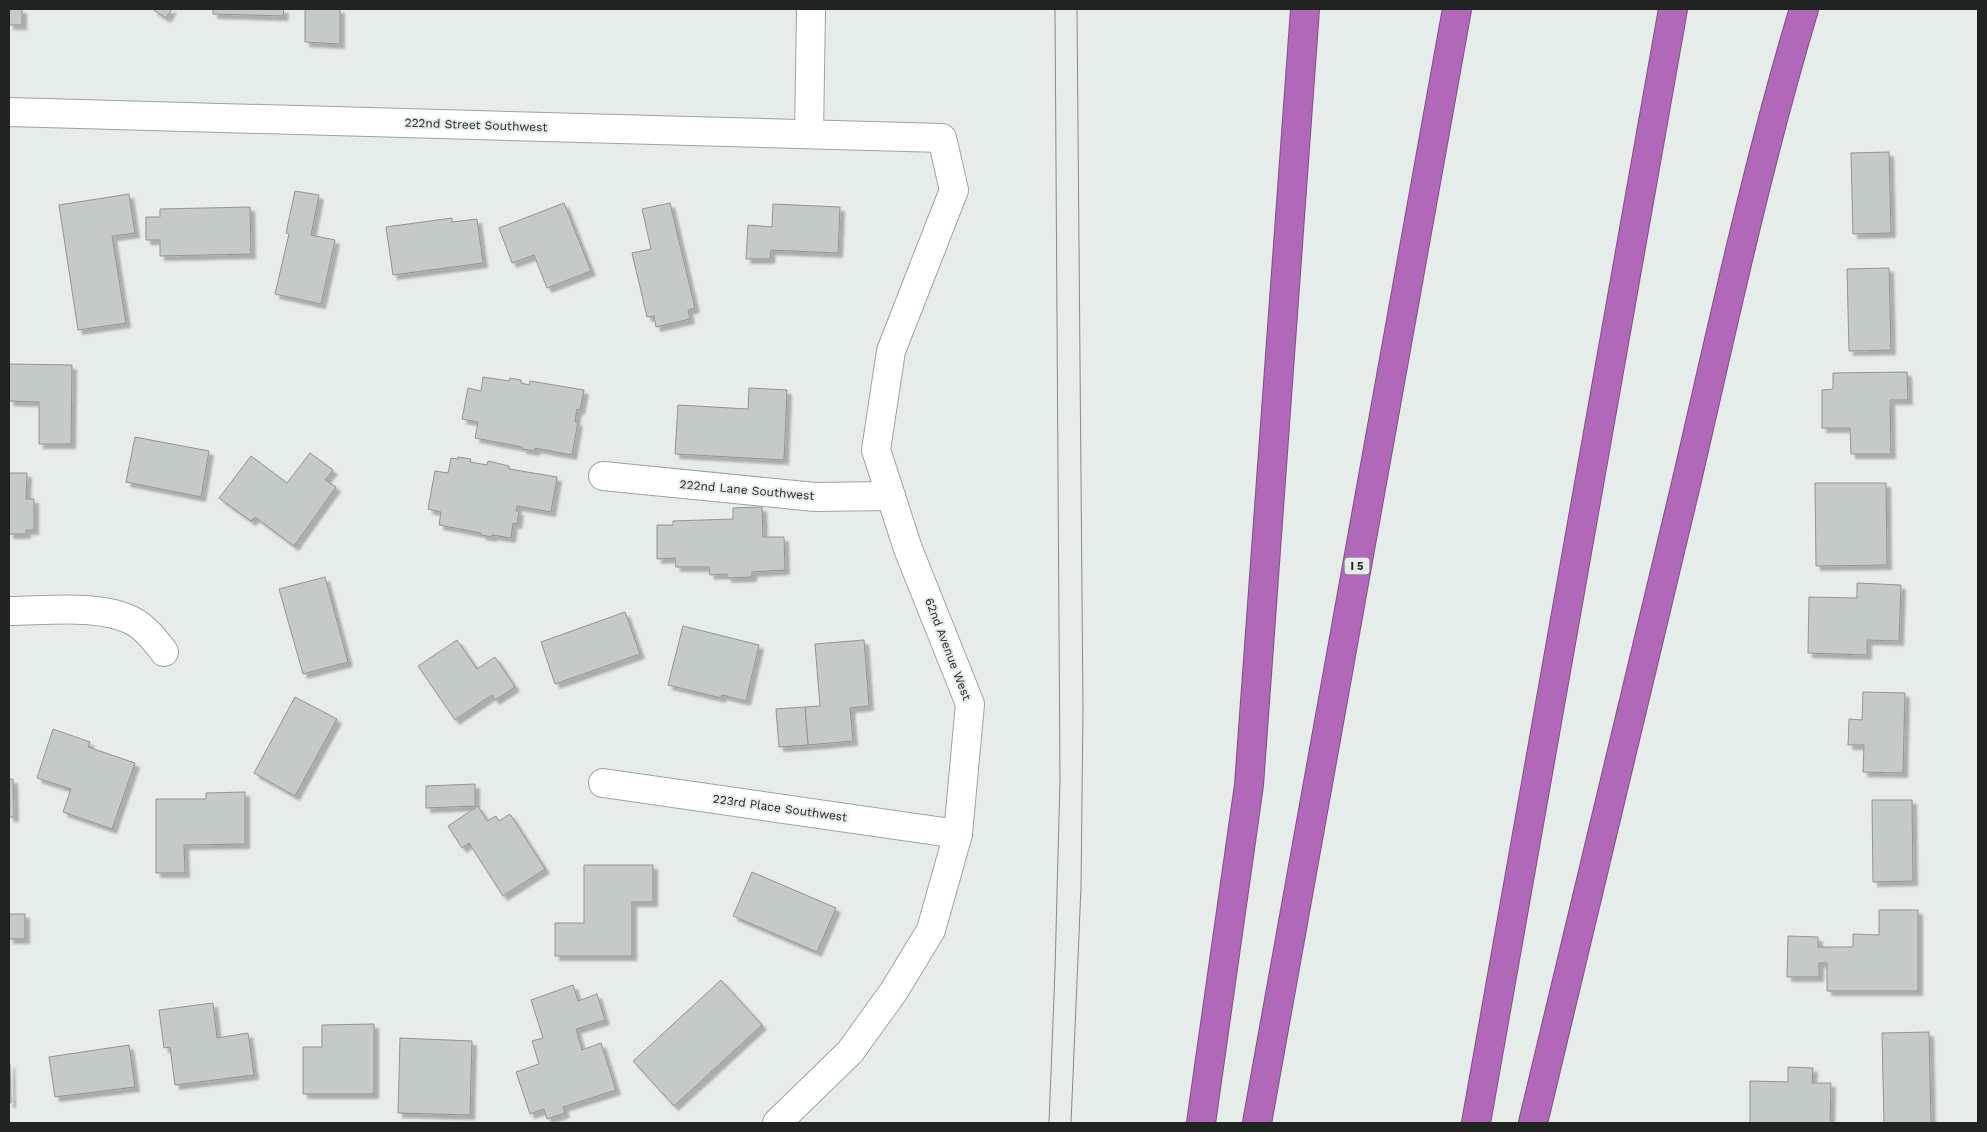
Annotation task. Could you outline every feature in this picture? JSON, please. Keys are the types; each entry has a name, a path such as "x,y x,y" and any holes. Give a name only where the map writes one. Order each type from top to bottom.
{"highway":[{"path":"1201,1123 1249,785 1305,9"},
{"name":"I 5","path":"1256,1123 1457,9"},
{"path":"1476,1123 1673,9"},
{"path":"1533,1123 1617,779 1752,202 1804,9"}],"street":[{"path":"809,134 811,9"},
{"name":"222nd Street Southwest","path":"9,112 942,138"},
{"name":"62nd Avenue West","path":"777,1123 850,1052 894,991 931,930 958,834 970,704 908,549 876,450 891,351 954,190 942,138"},
{"name":"222nd Lane Southwest","path":"603,476 815,497 891,496"},
{"path":"9,612 104,611 132,620 152,636 164,652"},
{"name":"223rd Place Southwest","path":"603,783 958,834"}],"building":[{"path":"9,9 22,9 22,25 9,25"},
{"path":"152,9 172,9 166,18"},
{"path":"213,9 284,9 283,16 213,14"},
{"path":"305,9 340,9 340,44 305,42"},
{"path":"1889,152 1891,233 1853,234 1851,153"},
{"path":"295,191 319,195 311,235 335,240 321,304 275,294 289,234 286,233"},
{"path":"129,194 135,233 112,236 126,323 78,330 59,205"},
{"path":"564,203 591,271 547,288 534,255 512,263 499,228"},
{"path":"670,203 695,308 688,310 690,319 656,327 654,316 647,317 632,253 651,249 642,209"},
{"path":"773,204 840,207 838,253 771,250 770,259 746,259 748,225 772,227"},
{"path":"250,207 251,254 160,256 160,240 146,240 146,217 160,217 160,209"},
{"path":"452,218 452,222 477,219 483,263 393,275 386,227"},
{"path":"1889,268 1891,350 1849,351 1847,269"},
{"path":"9,364 72,365 71,444 39,444 39,402 9,401"},
{"path":"1907,372 1908,400 1890,400 1891,454 1851,454 1850,428 1822,428 1822,390 1833,389 1833,373"},
{"path":"483,377 509,381 510,378 521,380 521,383 529,385 530,381 584,390 580,410 577,409 575,422 578,422 572,455 535,448 535,451 522,449 522,447 475,438 478,422 462,419 468,388 481,391"},
{"path":"749,388 787,390 784,460 675,454 678,405 748,409"},
{"path":"135,437 209,451 201,497 126,482"},
{"path":"310,453 333,470 325,480 336,487 294,546 255,517 251,521 219,498 251,456 287,483"},
{"path":"458,457 471,459 470,462 487,465 488,461 509,466 509,469 557,477 551,512 517,506 516,511 519,511 517,524 513,523 511,538 492,535 492,537 439,525 441,512 428,509 435,471 448,473 451,458 458,459"},
{"path":"9,473 27,473 26,499 34,499 34,530 26,530 26,534 9,534"},
{"path":"1815,483 1886,483 1887,565 1816,566"},
{"path":"762,507 763,537 784,537 785,570 752,572 752,577 727,578 727,574 710,575 709,567 676,567 675,558 657,559 657,525 673,525 673,521 733,519 733,508"},
{"path":"325,577 348,662 303,674 279,589"},
{"path":"1857,583 1901,585 1899,641 1867,640 1867,655 1808,653 1809,597 1857,598"},
{"path":"625,612 640,654 555,684 541,642"},
{"path":"683,626 759,645 746,701 722,695 721,698 668,685"},
{"path":"457,640 477,669 495,657 515,687 495,700 492,695 455,720 418,666"},
{"path":"864,640 869,706 850,708 853,741 808,745 805,707 820,706 815,644"},
{"path":"1863,692 1905,693 1903,773 1863,772 1864,745 1848,745 1849,719 1862,720"},
{"path":"295,697 337,719 295,796 254,773"},
{"path":"805,707 808,745 779,747 776,709"},
{"path":"53,729 90,742 88,747 135,763 112,829 63,812 71,789 37,778"},
{"path":"9,779 13,779 14,817 9,817"},
{"path":"475,784 475,806 426,808 426,786"},
{"path":"245,792 245,844 184,845 185,873 156,873 156,799 206,799 206,793"},
{"path":"1872,800 1912,800 1913,881 1873,882"},
{"path":"478,806 487,821 496,816 499,821 510,814 545,869 503,896 469,843 462,848 448,826"},
{"path":"584,865 653,865 653,902 632,902 632,956 555,956 555,923 584,923"},
{"path":"752,872 836,908 817,952 733,916"},
{"path":"1879,910 1918,910 1918,991 1827,991 1827,963 1819,963 1819,977 1787,977 1788,936 1818,937 1818,947 1853,947 1853,934 1879,935"},
{"path":"9,914 25,914 25,939 9,939"},
{"path":"721,980 762,1025 674,1106 633,1061"},
{"path":"573,985 578,1001 597,994 605,1020 576,1029 582,1050 601,1043 616,1090 563,1107 565,1113 547,1119 544,1109 530,1114 516,1072 539,1064 532,1041 543,1038 531,1000"},
{"path":"213,1003 217,1038 248,1033 254,1075 175,1085 170,1047 164,1048 159,1010"},
{"path":"374,1024 374,1094 303,1094 303,1047 322,1047 322,1025"},
{"path":"1929,1032 1931,1123 1884,1123 1882,1033"},
{"path":"400,1038 472,1041 470,1115 398,1113"},
{"path":"129,1045 135,1087 55,1097 49,1057"},
{"path":"10,1064 11,1103 9,1103"},
{"path":"1788,1067 1813,1068 1812,1083 1831,1083 1830,1123 1750,1123 1750,1081 1788,1082"}],"tram line":[{"path":"1049,1123 1060,779 1055,9"},
{"path":"1071,1123 1081,887 1083,710 1077,9"}]}
